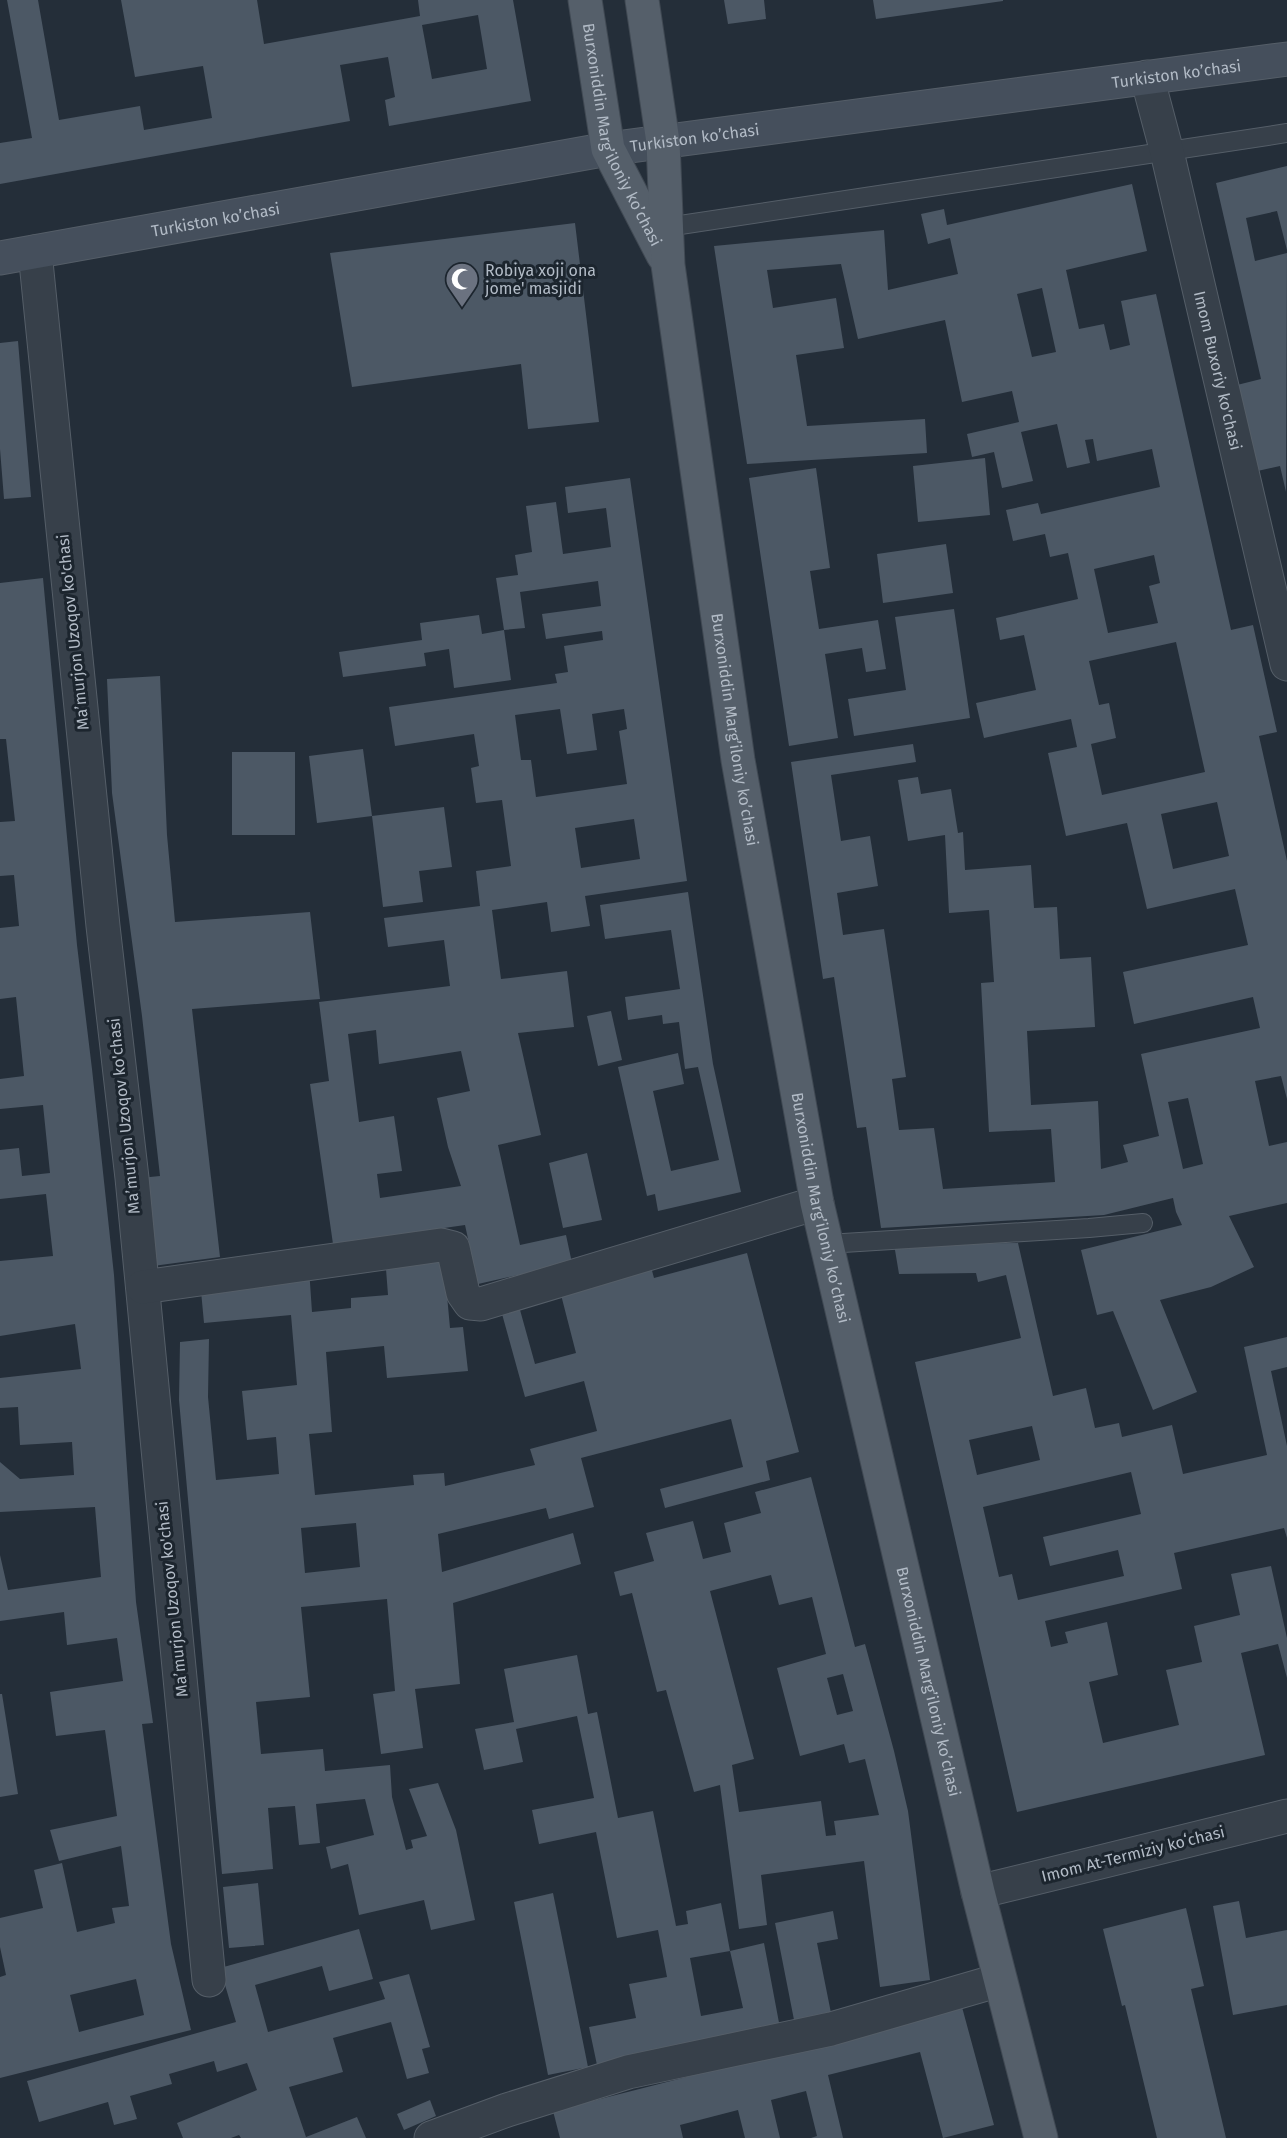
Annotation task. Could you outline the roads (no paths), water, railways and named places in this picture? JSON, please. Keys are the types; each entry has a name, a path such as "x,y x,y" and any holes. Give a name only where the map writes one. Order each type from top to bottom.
{"main road":[{"name":"Burxoniddin Marg’iloniy ko’chasi","path":"585,0 608,150 668,265"},
{"name":"Burxoniddin Marg’iloniy ko’chasi","path":"642,0 663,142 668,265 738,760 817,1203 978,1892 1041,2138"},
{"name":"Turkiston ko’chasi","path":"0,258 608,150 1287,58"}],"street":[{"name":"Imom Buxoriy ko'chasi","path":"1147,77 1167,152 1287,664"},
{"name":"Maʼmurjon Uzoqov ko'chasi","path":"35,252 103,926 143,1287 209,1980"},
{"path":"143,1287 441,1245 453,1248 463,1293 470,1303 481,1304 817,1203"},
{"name":"Imom At-Termiziy koʻchasi","path":"978,1892 1287,1816"},
{"path":"431,2138 507,2110 628,2072 831,2029 1000,1980"}],"lane":[{"path":"667,227 1287,133"},
{"path":"827,1244 1143,1223"}],"place":[{"name":"Robiya xoji ona jome' masjidi","path":"462,308"}]}
